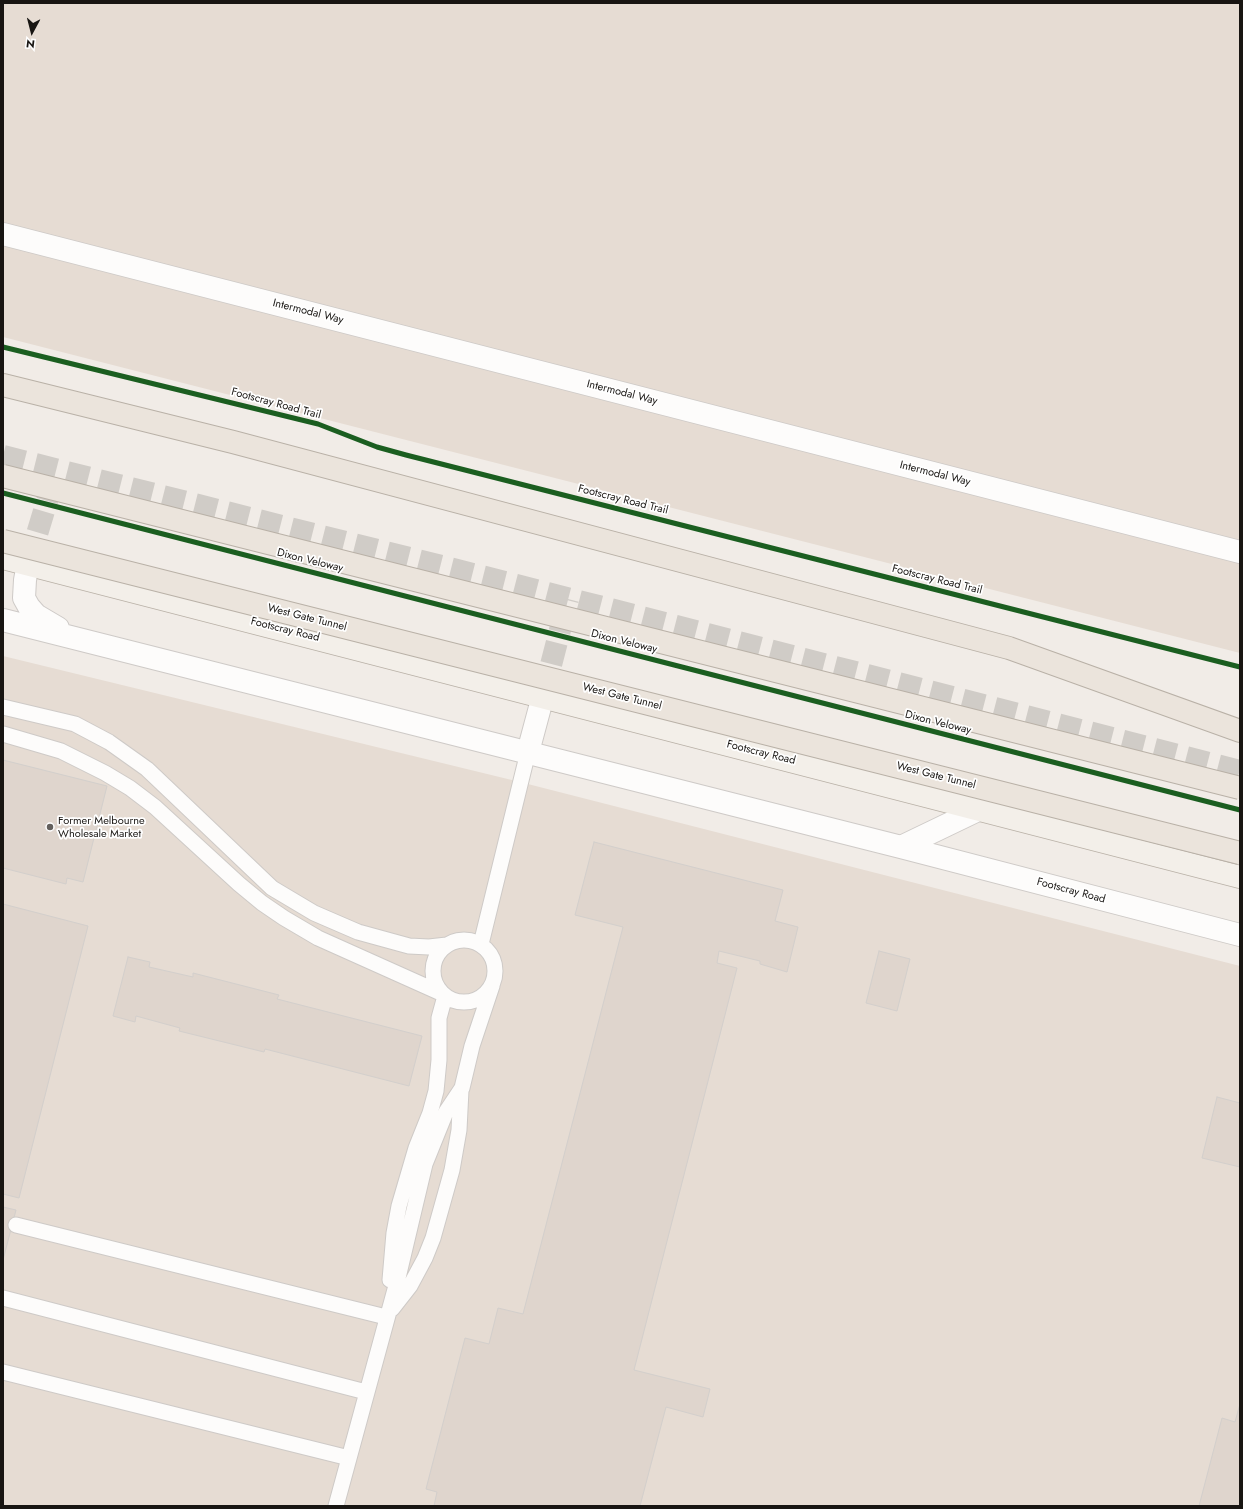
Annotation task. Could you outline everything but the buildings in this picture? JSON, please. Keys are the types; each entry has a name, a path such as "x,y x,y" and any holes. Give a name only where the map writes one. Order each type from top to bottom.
{"highway":[{"path":"3,385 240,444 1009,648 1066,666 1240,731"},
{"path":"3,476 1240,788"},
{"name":"West Gate Tunnel","path":"3,541 1240,853"}],"main road":[{"name":"Footscray Road","path":"3,558 980,809 1236,877"}],"street":[{"name":"Intermodal Way","path":"3,234 1240,552"},
{"name":"Footscray Road","path":"28,564 24,598 29,608 36,615 68,635 80,640"},
{"name":"Footscray Road","path":"3,620 528,752 1240,935"},
{"path":"528,752 543,696"},
{"path":"901,847 980,809"}],"lane":[{"path":"3,707 75,724 109,742 147,769 272,888 314,913 358,932 409,946 429,947 447,945 456,941 465,940 480,944 488,950 494,962 495,977 472,1046 462,1088 452,1170 433,1238 425,1258 410,1286 386,1317"},
{"path":"3,734 62,751 105,773 130,788 155,807 239,884 262,903 284,918 318,938 444,995"},
{"path":"480,944 528,752"},
{"path":"447,945 435,959 433,968 437,987 444,995 450,1000 470,1002 486,994 492,986"},
{"path":"386,1317 398,1206 416,1148 430,1113 436,1091 439,1066 439,1018 444,995"},
{"path":"336,1506 386,1317 397,1282 425,1164 446,1112 462,1088"},
{"path":"16,1225 386,1317"},
{"path":"3,1298 366,1392"},
{"path":"3,1372 349,1458"}],"shaded area":[{"path":"3,3 1240,3 1240,653 3,337"},
{"path":"3,656 520,782 1240,966 1240,1506 3,1506"}],"tunnel":[{"path":"3,456 505,582 1240,771"},
{"path":"28,564 56,471"},
{"path":"543,696 568,599"}],"cycle path":[{"name":"Footscray Road Trail","path":"3,347 318,424 377,447 406,455 1240,667"},
{"name":"Dixon Veloway","path":"3,493 1240,810"}],"place":[{"name":"Former Melbourne Wholesale Market","path":"50,827"}]}
